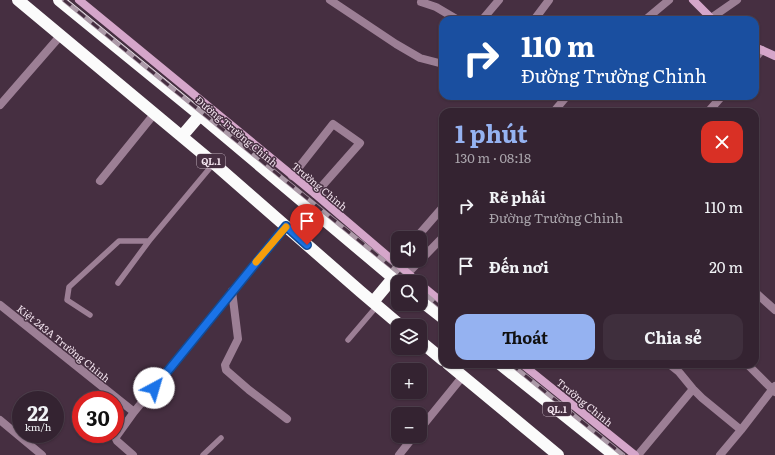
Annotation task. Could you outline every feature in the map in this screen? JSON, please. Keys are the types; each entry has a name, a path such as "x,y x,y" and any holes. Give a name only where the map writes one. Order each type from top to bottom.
{"highway":[{"name":"QL.1","path":"18,0 214,163 393,319"},
{"name":"Đường Trường Chinh","path":"59,0 200,115 391,276"},
{"path":"182,136 200,115"},
{"path":"375,304 391,286"},
{"path":"427,305 439,315"},
{"path":"427,347 439,357"},
{"path":"453,368 551,453"},
{"name":"QL.1","path":"505,368 614,455"}],"street":[{"name":"Trường Chinh","path":"79,0 391,256"},
{"path":"330,0 389,40 420,58 439,63"},
{"path":"485,16 499,0"},
{"path":"537,16 549,0"},
{"path":"650,16 669,0"},
{"path":"693,0 709,16"},
{"path":"716,16 737,0"},
{"path":"421,2 436,7 451,16"},
{"path":"0,105 61,35"},
{"path":"759,48 775,56"},
{"path":"557,108 564,100"},
{"path":"712,108 718,100"},
{"path":"100,181 155,113"},
{"path":"292,176 333,124 360,143 315,194"},
{"path":"422,231 439,212"},
{"path":"133,455 117,441 116,437 134,412 286,226"},
{"path":"408,273 439,241"},
{"name":"Trường Chinh","path":"402,267 408,273"},
{"name":"Trường Chinh","path":"427,290 439,300"},
{"path":"232,291 238,339 225,365 226,370 287,419"},
{"path":"759,296 775,310"},
{"name":"Kiệt 243A Trường Chinh","path":"0,305 134,412"},
{"name":"Trường Chinh","path":"529,368 636,455"},
{"path":"674,368 702,398 741,430"},
{"path":"720,455 774,389 751,368"},
{"path":"427,420 462,376"},
{"path":"636,455 693,389"},
{"path":"0,420 42,455"},
{"path":"399,455 408,443"}],"lane":[{"path":"118,283 149,241 214,163"},
{"path":"90,315 67,300 69,287 119,241 149,241"},
{"path":"348,340 375,304"},
{"path":"203,455 221,438"}],"railway":[{"path":"64,0 401,275"},
{"path":"427,296 439,306"},
{"path":"516,368 623,455"}],"slow traffic":[{"path":"256,262 286,227"}],"route":[{"path":"154,388 286,226 307,245"}]}
